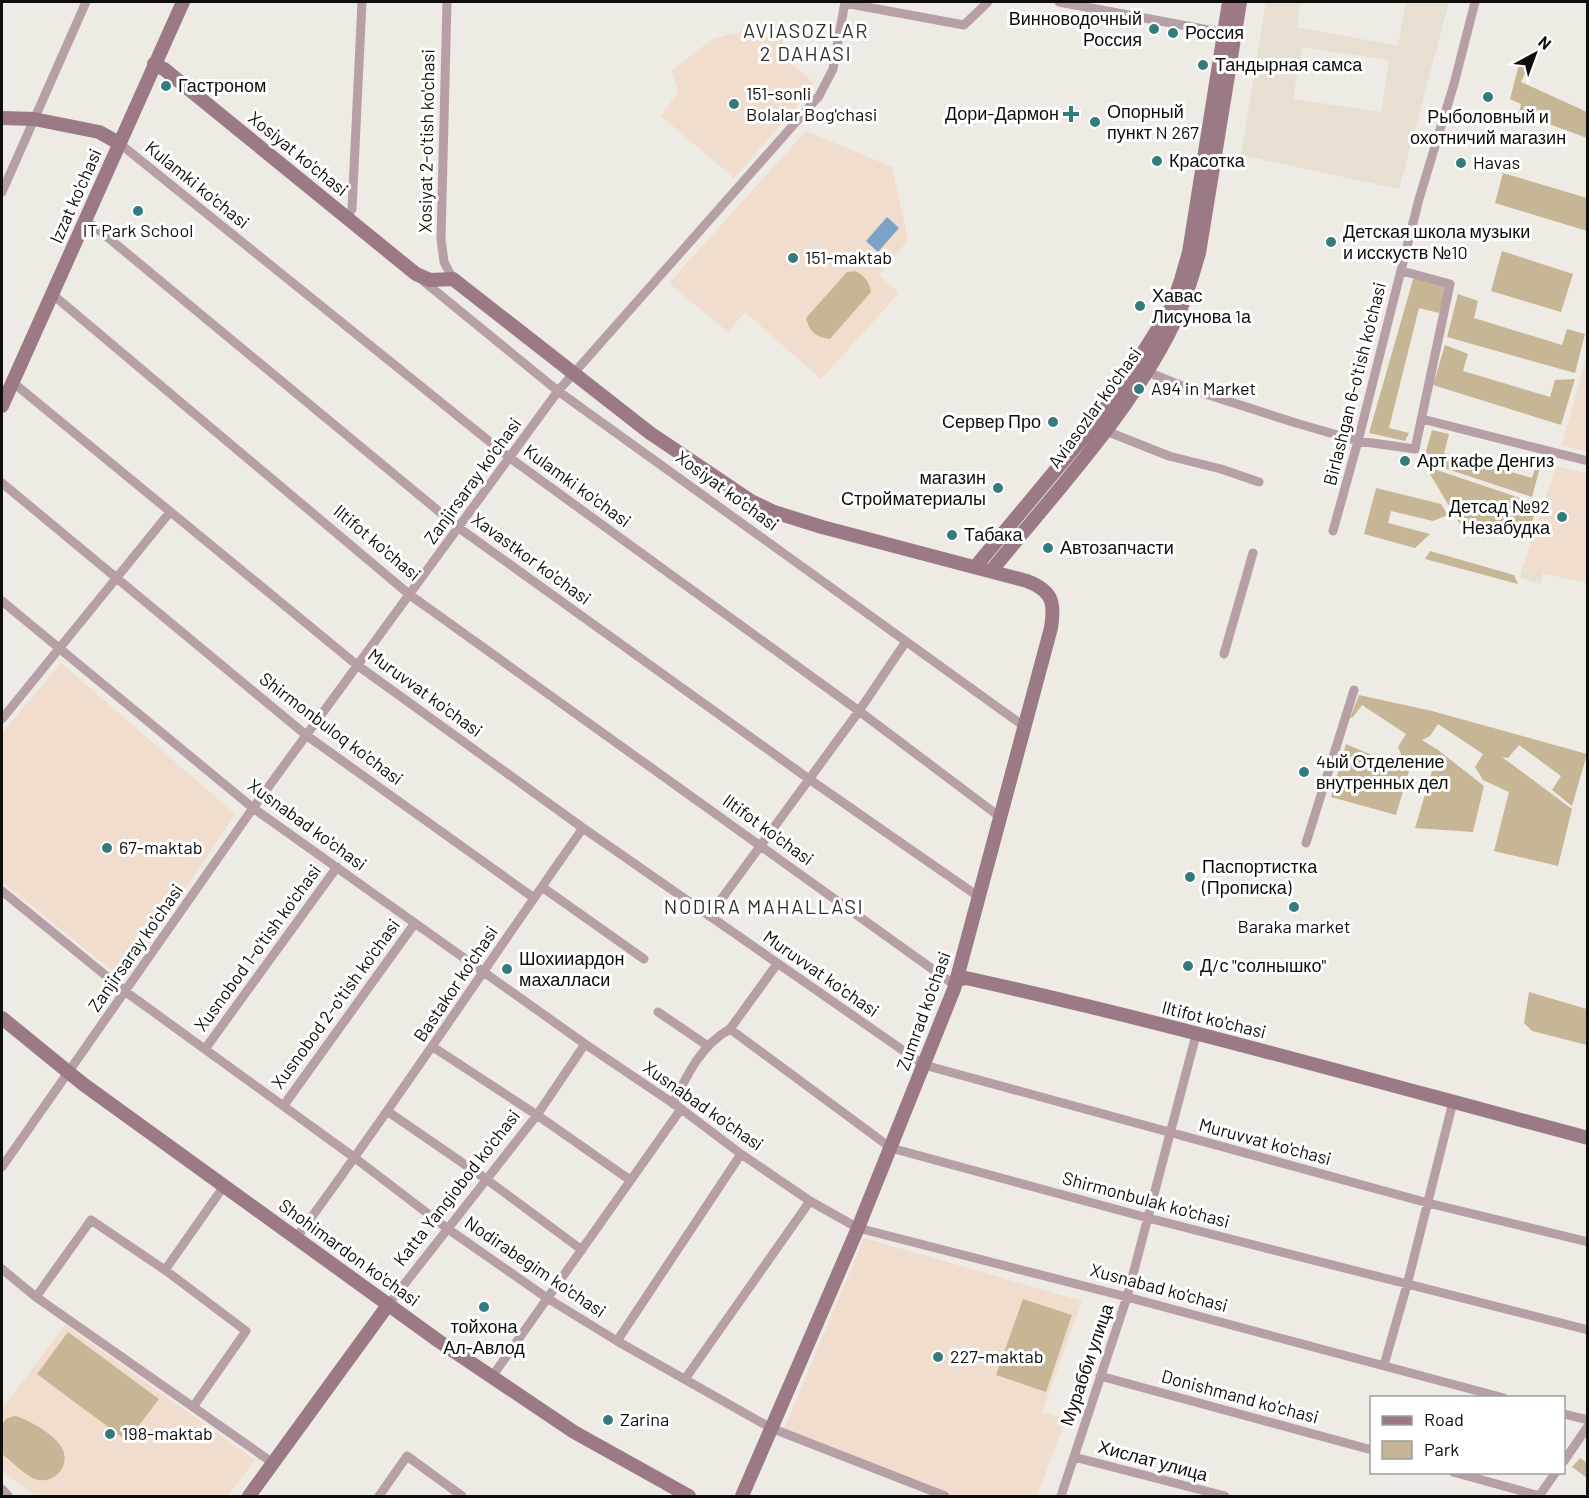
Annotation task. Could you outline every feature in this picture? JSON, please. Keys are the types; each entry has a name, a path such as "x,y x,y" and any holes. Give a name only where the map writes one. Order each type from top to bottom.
{"main road":[{"name":"Izzat ko'chasi","path":"2,406 183,2"},
{"name":"Aviasozlar ko'chasi","path":"1229,2 1229,34"},
{"name":"Aviasozlar ko'chasi","path":"992,570 1099,428 1141,368 1171,308 1186,261 1210,125 1229,34 1240,2"},
{"name":"Xosiyat ko'chasi","path":"154,64 172,75 416,274 430,280 453,279 650,433 730,488 762,507 822,527 976,566"},
{"path":"2,118 99,132 119,144"},
{"path":"2,125 33,123"},
{"name":"Aviasozlar ko'chasi","path":"976,566 1099,428"},
{"name":"Zumrad ko'chasi","path":"742,1497 858,1228 957,980 1051,628 1053,603 1048,594 1037,585 976,566"},
{"name":"Iltifot ko'chasi","path":"957,980 966,978 1062,999 1587,1138"},
{"name":"Shohimardon ko'chasi","path":"2,1018 69,1073 491,1378 574,1432 689,1497"},
{"name":"Katta Yangiobod ko'chasi","path":"249,1497 388,1305"}],"street":[{"path":"2,192 86,2"},
{"path":"346,217 352,209 362,2"},
{"name":"Xosiyat 2-o'tish ko'chasi","path":"447,2 441,239 444,262 453,279"},
{"path":"845,2 964,26 987,2"},
{"name":"Zanjirsaray ko'chasi","path":"2,1167 5,1153 69,1073 253,808 558,391 819,96 833,69 845,2"},
{"path":"1059,2 1229,34"},
{"name":"Birlashgan 6-o'tish ko'chasi","path":"1334,531 1419,199 1459,67 1475,2"},
{"name":"Kulamki ko'chasi","path":"119,144 510,458 859,711 1000,817"},
{"name":"Xavastkor ko'chasi","path":"84,221 94,226 459,528 809,779 980,897"},
{"path":"1141,368 1187,388 1358,441 1415,449 1450,284 1401,271"},
{"name":"Xosiyat ko'chasi","path":"416,274 558,391 1024,727"},
{"name":"Iltifot ko'chasi","path":"52,294 410,595 949,981 957,980"},
{"name":"Muruvvat ko'chasi","path":"11,384 16,385 357,665 583,828 924,1065 1428,1203 1587,1242"},
{"path":"1422,419 1587,461"},
{"path":"1099,428 1169,456 1221,469 1259,482"},
{"name":"Shirmonbuloq ko'chasi","path":"2,483 306,735 534,898"},
{"path":"2,719 170,512"},
{"path":"1224,654 1253,553"},
{"name":"Xusnabad ko'chasi","path":"2,601 253,808 585,1044 677,1106 741,1154 810,1201 858,1228 1128,1297 1497,1396"},
{"path":"709,916 859,711 905,643"},
{"path":"1306,843 1354,690"},
{"path":"2,701 10,708"},
{"name":"Bastakor ko'chasi","path":"297,1237 433,1047 583,828"},
{"name":"Xusnobod 1-o'tish ko'chasi","path":"206,1049 337,867"},
{"path":"542,887 644,959"},
{"name":"Nodirabegim ko'chasi","path":"2,891 126,992 284,1105 448,1229 547,1298 617,1341 771,1428 945,1497"},
{"name":"Xusnobod 2-o'tish ko'chasi","path":"284,1105 415,923"},
{"path":"491,1378 630,1180 677,1106 691,1068 718,1035 730,1029 777,964"},
{"path":"658,1012 708,1046"},
{"name":"Shirmonbulak ko'chasi","path":"730,1029 891,1148 1148,1218 1587,1330"},
{"name":"Мурабби улица","path":"1061,1497 1128,1297 1196,1035"},
{"name":"Katta Yangiobod ko'chasi","path":"388,1305 537,1115 585,1044"},
{"path":"433,1047 537,1115 630,1180"},
{"path":"1384,1365 1407,1285 1453,1102"},
{"path":"387,1111 486,1179 582,1250"},
{"path":"617,1341 741,1154"},
{"path":"165,1270 224,1186"},
{"path":"685,1379 810,1201"},
{"path":"36,1297 91,1220 165,1270 246,1331 193,1407"},
{"path":"2,1269 36,1297 273,1463"},
{"name":"Donishmand ko'chasi","path":"1100,1376 1370,1450"},
{"path":"1565,1414 1587,1420"},
{"path":"1565,1458 1587,1426"},
{"path":"379,1497 407,1456 462,1497"},
{"name":"Хислат улица","path":"1074,1456 1225,1497"},
{"path":"1457,1474 1540,1496 1555,1474"},
{"path":"2,1489 9,1497"}],"shaded area":[{"path":"1266,2 1301,2 1297,27 1398,46 1406,2 1449,2 1399,189 1241,155","holes":["1302,47 1389,60 1381,112 1293,99"]},
{"name":"151-sonli Bolalar Bog'chasi","path":"775,23 792,64 813,82 811,90 734,178 661,116 678,92 672,70 713,39"},
{"name":"151-maktab","path":"806,131 892,167 908,240 879,275 899,293 821,379 745,312 728,332 669,283"},
{"path":"1587,353 1588,452 1562,445"},
{"path":"1556,466 1587,474 1587,583 1522,569"},
{"path":"1522,569 1542,573 1541,584 1520,578"},
{"name":"67-maktab","path":"61,663 235,814 125,981 2,882 2,733"},
{"name":"227-maktab","path":"864,1238 1082,1301 1042,1412 1066,1419 1037,1496 954,1496 784,1429"},
{"name":"198-maktab","path":"65,1325 255,1460 228,1496 36,1496 2,1471 2,1409"}],"green space":[{"path":"1520,61 1529,65 1521,82 1587,112 1587,138 1519,113 1521,104 1510,99"},
{"path":"1503,173 1587,198 1587,231 1495,203"},
{"path":"1502,251 1573,274 1561,312 1491,291"},
{"path":"855,271 866,279 871,292 830,339 820,337 811,330 806,318 847,272"},
{"path":"1414,276 1450,284 1439,313 1419,308 1389,428 1409,433 1405,441 1369,433"},
{"path":"1458,294 1478,301 1474,318 1562,345 1567,329 1585,334 1575,373 1447,337"},
{"path":"1445,345 1468,354 1463,371 1550,397 1555,380 1575,379 1561,425 1433,385"},
{"path":"1432,430 1449,434 1444,453 1532,478 1538,459 1542,460 1532,497 1423,461"},
{"path":"1425,466 1538,504 1526,539 1460,524"},
{"path":"1376,488 1441,504 1448,515 1433,521 1391,511 1388,523 1430,534 1415,548 1364,534"},
{"path":"1430,551 1514,575 1518,584 1425,559"},
{"path":"1359,695 1432,711 1587,754 1572,806 1552,790 1561,776 1519,745 1508,758 1502,757 1572,809 1558,866 1494,851 1509,792 1483,780 1475,767 1483,754 1438,724 1430,736 1422,740 1484,786 1473,832 1415,828 1432,771 1404,761 1398,747 1406,734 1362,705 1350,718"},
{"path":"1346,744 1409,771 1396,815 1331,797"},
{"path":"1529,992 1587,1009 1587,1045 1532,1031 1524,1023"},
{"path":"1023,1299 1072,1315 1046,1392 996,1375"},
{"path":"68,1332 159,1399 127,1441 37,1374"},
{"path":"14,1416 43,1430 62,1447 65,1459 57,1475 47,1480 35,1479 2,1454 2,1424 6,1419"},
{"path":"1580,1458 1587,1463 1587,1478 1572,1467"}],"water":[{"path":"887,217 899,228 878,252 866,241"}],"place":[{"name":"Винноводочный Россия","path":"1154,29"},
{"name":"Россия","path":"1173,33"},
{"name":"Тандырная самса","path":"1203,65"},
{"name":"Гастроном","path":"166,86"},
{"name":"Рыболовный и охотничий магазин","path":"1488,97"},
{"name":"151-sonli Bolalar Bog'chasi","path":"734,104"},
{"name":"Дори-Дармон","path":"1071,114"},
{"name":"Опорный пункт N 267","path":"1095,122"},
{"name":"Красотка","path":"1157,161"},
{"name":"Havas","path":"1461,163"},
{"name":"IT Park School","path":"138,211"},
{"name":"Детская школа музыки и исскуств №10","path":"1331,242"},
{"name":"151-maktab","path":"793,258"},
{"name":"Хавас Лисунова 1а","path":"1140,306"},
{"name":"A94 in Market","path":"1139,389"},
{"name":"Сервер Про","path":"1053,422"},
{"name":"Арт кафе Денгиз","path":"1405,461"},
{"name":"магазин Стройматериалы","path":"998,488"},
{"name":"Детсад №92 Незабудка","path":"1562,517"},
{"name":"Табака","path":"952,535"},
{"name":"Автозапчасти","path":"1048,548"},
{"name":"4ый Отделение внутренных дел","path":"1304,772"},
{"name":"67-maktab","path":"107,848"},
{"name":"Паспортистка (Прописка)","path":"1190,877"},
{"name":"Baraka market","path":"1294,907"},
{"name":"Д/с \"солнышко\"","path":"1188,966"},
{"name":"Шохииардон махалласи","path":"507,969"},
{"name":"тойхона Ал-Авлод","path":"484,1307"},
{"name":"227-maktab","path":"938,1357"},
{"name":"Zarina","path":"608,1420"},
{"name":"198-maktab","path":"110,1434"}],"district":[{"name":"AVIASOZLAR 2 DAHASI","path":"806,42"},
{"name":"NODIRA MAHALLASI","path":"764,907"}]}
